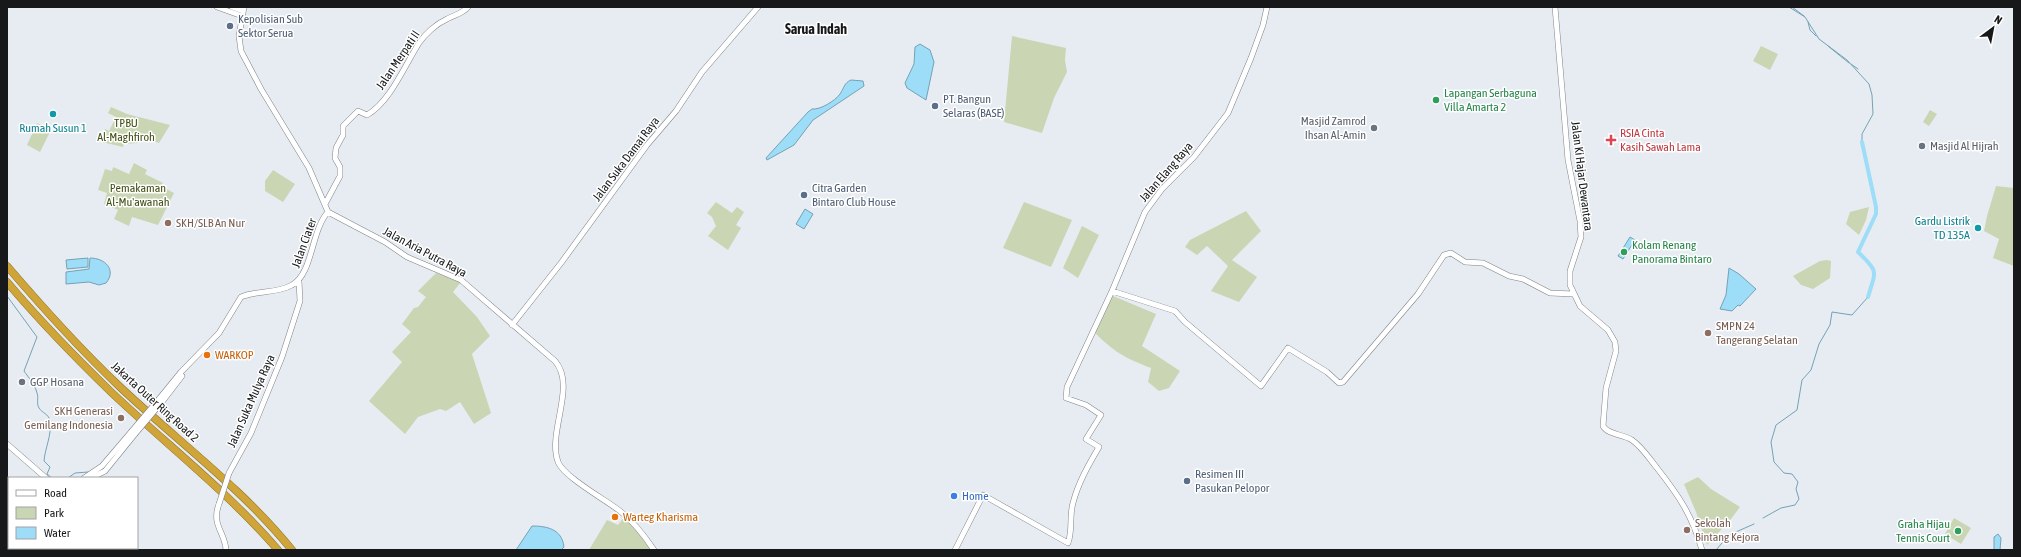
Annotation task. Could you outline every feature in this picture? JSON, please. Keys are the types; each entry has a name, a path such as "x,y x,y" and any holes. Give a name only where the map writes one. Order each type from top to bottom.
{"highway":[{"name":"Jakarta Outer Ring Road 2","path":"7,266 80,347 119,386 253,507 292,550"},
{"name":"Jakarta Outer Ring Road 2","path":"7,282 29,308 112,392 251,519 278,550"}],"street":[{"path":"216,7 243,11"},
{"path":"232,7 243,11"},
{"name":"Jalan Merpati II","path":"325,204 340,176 340,167 335,158 336,148 343,135 342,128 358,111 367,115 387,95 419,43 432,29 448,18 460,14 468,7"},
{"name":"Jalan Suka Damai Raya","path":"512,325 561,263 647,145 676,111 702,72 758,7"},
{"name":"Jalan Elang Raya","path":"955,550 983,495 1068,543 1070,536 1072,504 1090,462 1100,447 1086,439 1101,415 1086,405 1066,398 1067,387 1112,291 1150,204 1194,157 1228,113 1251,58 1263,25 1267,7"},
{"name":"Jalan Ki Hajar Dewantara","path":"1555,7 1568,160 1580,221 1579,244 1570,271 1570,285 1580,306 1608,330 1615,342 1616,351 1606,388 1603,426 1607,431 1632,440 1654,464 1682,500 1694,525 1702,550"},
{"path":"243,11 238,36 241,51 261,89 295,142 328,212"},
{"name":"Jalan Aria Putra Raya","path":"328,212 381,240 407,257 461,280 512,325 551,356 559,366 563,387 556,441 556,452 561,468 621,512 642,531 654,550"},
{"name":"Jalan Ciater","path":"299,281 318,226 328,212"},
{"path":"1112,291 1175,311 1185,322 1261,386 1288,348 1327,372 1339,383 1343,382 1418,294 1444,255 1447,253 1451,253 1465,262 1483,263 1509,276 1523,279 1550,293 1573,294"},
{"path":"86,477 102,466 133,433 190,365 224,328 241,297 281,290 299,281"},
{"name":"Jalan Suka Mulya Raya","path":"226,550 225,541 220,533 217,523 217,509 229,473 251,433 282,357 300,301 299,281"},
{"path":"93,477 105,471 133,433"},
{"path":"7,444 45,477"}],"green space":[{"path":"1012,36 1066,48 1065,60 1067,72 1054,98 1042,133 1004,122"},
{"path":"1761,46 1778,54 1770,70 1753,61"},
{"name":"TPBU Al-Maghfiroh","path":"111,107 127,114 170,125 159,143 144,138 137,143 124,144 123,147 102,142 105,129 109,131 116,117 108,113"},
{"path":"1930,110 1937,114 1929,126 1923,122"},
{"path":"37,123 51,130 40,152 27,145"},
{"name":"Pemakaman Al-Mu'awanah","path":"134,163 147,170 145,174 163,183 161,186 174,193 158,225 132,217 129,226 114,219 118,210 104,204 107,193 98,190 105,169 112,171 113,167 129,174"},
{"path":"273,170 295,184 283,202 265,191 265,181"},
{"path":"1996,186 2014,188 2014,266 1993,258 1999,239 1984,231"},
{"path":"716,202 732,213 737,207 744,212 736,225 741,228 728,250 708,236 716,226 712,217 707,213"},
{"path":"1024,202 1072,220 1051,267 1003,248"},
{"path":"1869,207 1866,220 1859,235 1846,224 1850,212"},
{"path":"1246,211 1261,231 1232,260 1257,277 1239,302 1211,291 1228,266 1207,246 1197,255 1185,247 1190,240"},
{"path":"1082,226 1099,235 1078,278 1063,268"},
{"path":"1820,261 1831,261 1830,278 1813,289 1801,285 1793,276"},
{"path":"436,273 461,282 453,292 477,317 490,336 472,354 491,413 474,424 460,402 446,411 440,409 418,417 405,434 369,401 402,362 392,352 411,332 402,324 414,308 418,307 426,297 418,291"},
{"path":"1113,296 1156,314 1142,346 1180,371 1169,388 1159,391 1148,382 1151,368 1133,361 1119,353 1093,331"},
{"path":"1698,477 1711,489 1740,507 1707,545 1696,512 1684,484"},
{"path":"625,516 653,550 589,550 607,520 618,525"},
{"name":"Graha Hijau Tennis Court","path":"1954,518 1971,528 1961,544 1945,534"}],"water":[{"path":"920,44 930,50 934,62 926,100 907,88 905,83 914,64 915,47"},
{"path":"851,80 863,81 864,86 813,120 794,145 767,160 766,158 808,112 812,109 823,107 835,99 840,94 845,84"},
{"path":"805,209 813,214 804,229 796,224"},
{"name":"Kolam Renang Panorama Bintaro","path":"1630,237 1635,240 1623,259 1618,256"},
{"path":"88,258 88,267 67,269 66,260"},
{"path":"90,258 105,262 110,269 109,278 106,283 99,285 89,282 66,284 66,272 89,269"},
{"path":"1729,268 1739,274 1756,289 1740,306 1738,305 1732,311 1720,309 1726,295"},
{"path":"532,526 548,528 557,532 563,541 564,547 561,550 516,550"},
{"path":"1998,534 2001,538 2000,550 1994,550 1994,537"}],"waterway":[{"path":"1789,7 1805,17 1819,39 1847,60 1869,84 1872,95 1873,114 1862,134 1862,142"},
{"path":"1792,7 1804,16"},
{"path":"1808,22 1810,30 1816,36"},
{"path":"1828,46 1849,63"},
{"path":"1851,64 1858,69"},
{"path":"1862,142 1876,207 1876,214 1858,252 1870,264 1874,272 1868,297"},
{"path":"7,296 37,337 24,371 36,390 40,410 48,417 50,421 50,431 44,461 50,467 47,474 51,477"},
{"path":"1763,518 1781,508 1795,505 1799,499 1796,489 1798,482 1792,474 1784,473 1774,462 1771,442 1776,425 1797,410 1802,380 1811,370 1819,344 1830,325 1832,312 1852,315 1868,297"},
{"path":"69,477 75,473 88,472"},
{"path":"1716,550 1729,535 1754,524"}],"place":[{"name":"Kepolisian Sub Sektor Serua","path":"230,26"},
{"name":"Lapangan Serbaguna Villa Amarta 2","path":"1436,100"},
{"name":"PT. Bangun Selaras (BASE)","path":"935,106"},
{"name":"Rumah Susun 1","path":"53,114"},
{"name":"Masjid Zamrod Ihsan Al-Amin","path":"1374,128"},
{"name":"RSIA Cinta Kasih Sawah Lama","path":"1611,140"},
{"name":"Masjid Al Hijrah","path":"1922,146"},
{"name":"Citra Garden Bintaro Club House","path":"804,195"},
{"name":"SKH/SLB An Nur","path":"168,223"},
{"name":"Gardu Listrik TD 135A","path":"1978,228"},
{"name":"Kolam Renang Panorama Bintaro","path":"1624,252"},
{"name":"SMPN 24 Tangerang Selatan","path":"1708,333"},
{"name":"WARKOP","path":"207,355"},
{"name":"GGP Hosana","path":"22,382"},
{"name":"SKH Generasi Gemilang Indonesia","path":"121,418"},
{"name":"Resimen III Pasukan Pelopor","path":"1187,481"},
{"name":"Home","path":"954,496"},
{"name":"Warteg Kharisma","path":"615,517"},
{"name":"Sekolah Bintang Kejora","path":"1687,530"},
{"name":"Graha Hijau Tennis Court","path":"1958,531"}],"district":[{"name":"Sarua Indah","path":"816,29"}]}
